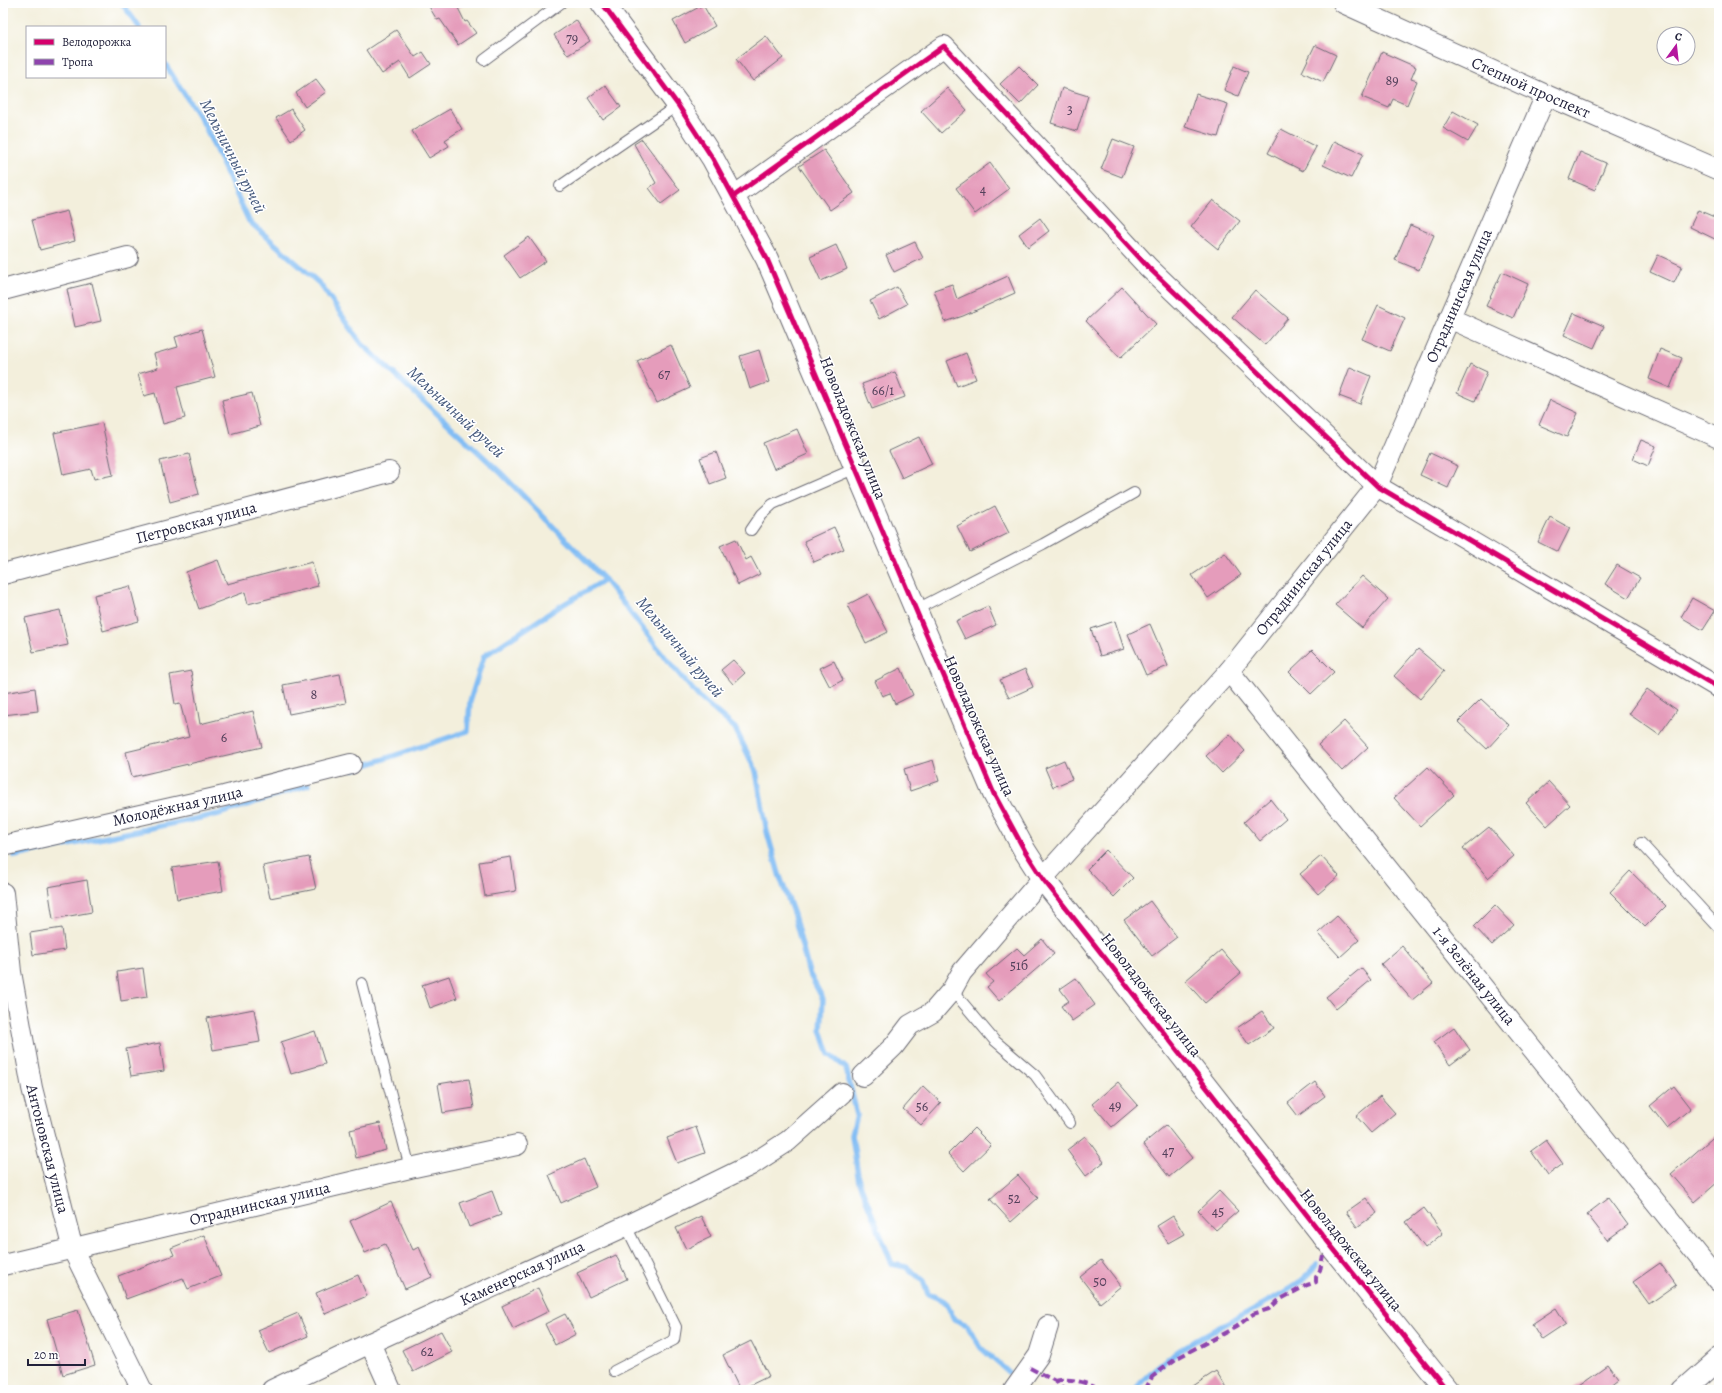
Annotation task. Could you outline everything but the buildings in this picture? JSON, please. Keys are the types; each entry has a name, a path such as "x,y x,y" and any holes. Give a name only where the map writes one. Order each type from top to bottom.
{"street":[{"name":"Новоладожская улица","path":"602,3 678,105 734,196 768,259 994,794 1025,851 1043,878 1327,1241 1447,1390"},
{"name":"Степной проспект","path":"1343,3 1546,95 1719,170"},
{"path":"734,196 944,46 1148,267 1377,486 1719,688"},
{"name":"Отраднинская улица","path":"863,1076 894,1046 910,1025 933,1012 952,990 962,972 1043,878 1229,670 1377,486 1546,95"},
{"path":"3,290 128,257"},
{"path":"1449,318 1719,438"},
{"name":"Петровская улица","path":"3,574 389,472"},
{"name":"1-я Зелёная улица","path":"1229,670 1719,1281"},
{"name":"Молодёжная улица","path":"3,846 224,796 351,764"},
{"name":"Антоновская улица","path":"3,893 11,972 32,1088 73,1250 142,1390"},
{"name":"Каменерская улица","path":"272,1390 370,1343 626,1226 751,1165 788,1141 842,1093"},
{"name":"Отраднинская улица","path":"3,1265 73,1250 410,1168 517,1145"},
{"path":"1014,1390 1039,1355 1048,1326"},
{"path":"370,1343 391,1390"},
{"path":"1683,1390 1719,1358"}],"lane":[{"path":"484,60 561,3"},
{"path":"560,186 678,105"},
{"path":"751,530 762,514 773,504 856,468"},
{"path":"915,610 1043,544 1134,493"},
{"path":"1641,843 1719,928"},
{"path":"362,983 410,1168"},
{"path":"952,990 994,1040 1035,1075 1070,1123"},
{"path":"614,1371 674,1340 676,1327 626,1226"}],"waterway":[{"name":"Мельничный ручей","path":"122,3 138,26"},
{"name":"Мельничный ручей","path":"166,66 204,124 249,221 320,284 362,344 501,473 605,580 668,661 699,697 735,728 756,771 767,832 779,874 794,915 809,973 823,999 821,1030 829,1054 846,1068 857,1115 852,1135 859,1182 892,1264 906,1267 923,1281 928,1294 943,1300 947,1304 954,1319 967,1325 981,1348 1008,1372"},
{"path":"354,769 468,731 470,701 484,656 559,607 605,580"},
{"path":"15,856 219,814 308,785"},
{"path":"1135,1390 1148,1375 1181,1349 1292,1288 1308,1275 1317,1264"}],"marked path":[{"path":"1145,1390 1152,1377 1177,1358 1236,1327 1253,1314 1269,1309 1279,1300 1307,1285 1316,1282 1316,1277 1320,1271 1323,1255"},
{"path":"1030,1368 1055,1381 1067,1390"},
{"path":"1055,1381 1079,1381 1101,1390"}],"cycle path":[{"path":"602,3 678,105 713,159 767,259 994,794 1025,851 1043,879 1332,1247 1447,1390"},
{"path":"734,196 944,46 1148,267 1377,486 1719,688"}]}
